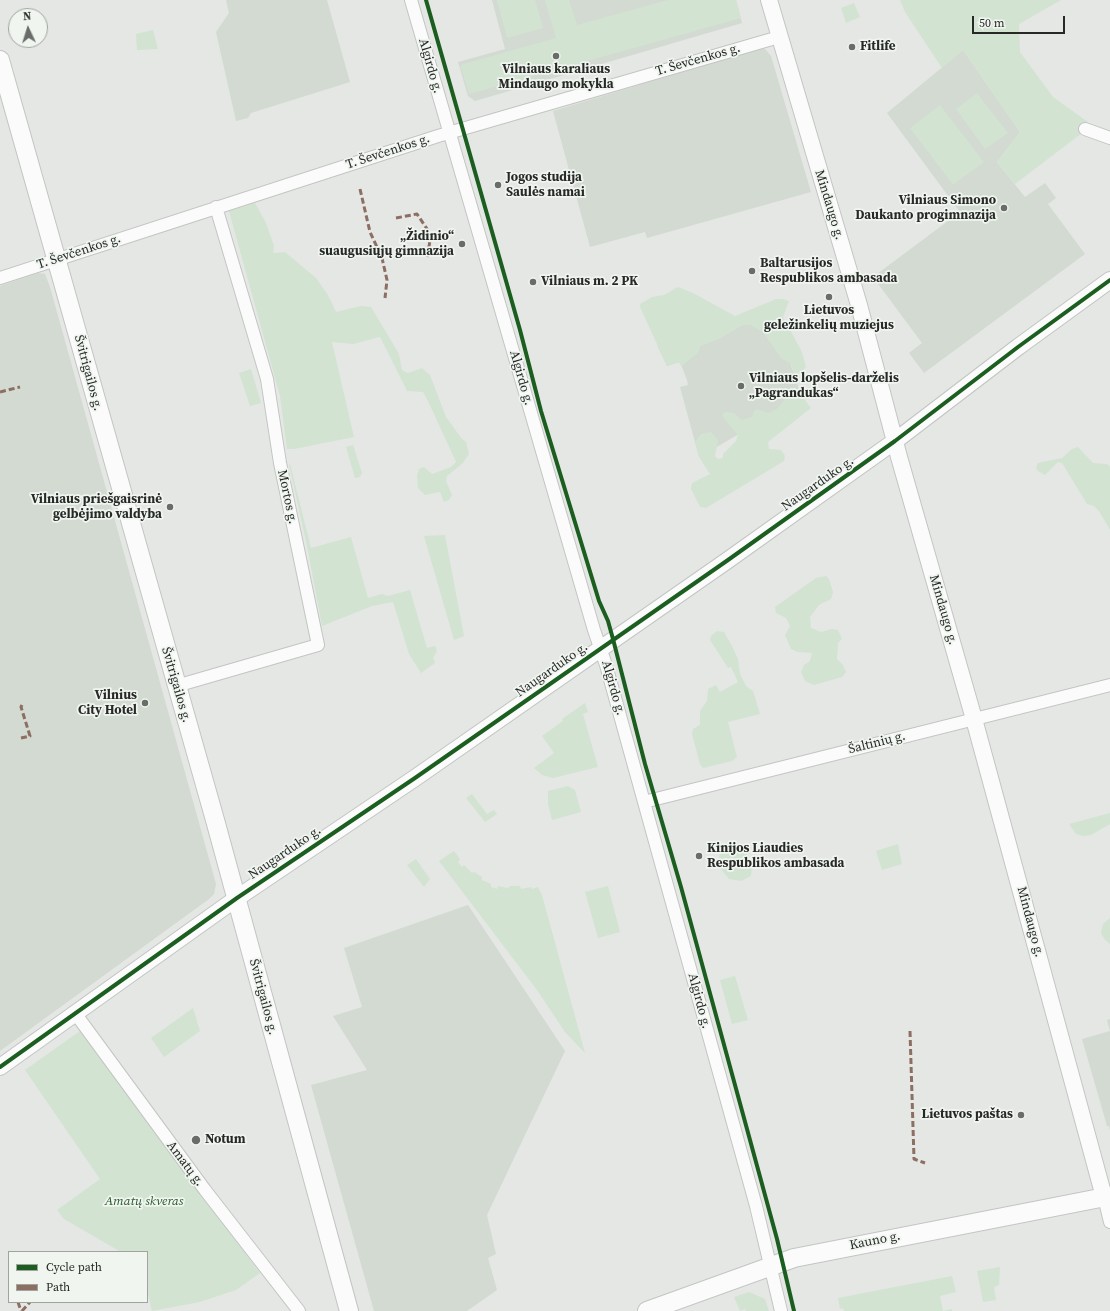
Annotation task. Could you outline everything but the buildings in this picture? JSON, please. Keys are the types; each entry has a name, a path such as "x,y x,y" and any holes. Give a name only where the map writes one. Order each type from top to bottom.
{"main road":[{"name":"Mindaugo g.","path":"769,0 859,305 895,441 1107,1196"},
{"name":"Švitrigailos g.","path":"0,60 237,898 349,1311"},
{"name":"Naugarduko g.","path":"0,1067 237,898 415,778 895,441 1018,347 1110,280"},
{"name":"Kauno g.","path":"647,1311 770,1266 824,1251 1107,1196"}],"street":[{"name":"Algirdo g.","path":"411,0 601,648 756,1206 781,1311"},
{"name":"T. Ševčenkos g.","path":"0,278 450,132 779,37"},
{"path":"1085,129 1110,138"},
{"name":"Mortos g.","path":"176,686 318,645 280,462 267,379 216,207"},
{"name":"Šaltinių g.","path":"644,802 1110,685"},
{"name":"Amatų g.","path":"74,1013 205,1190 300,1311"},
{"name":"Mindaugo g.","path":"1107,1196 1110,1222"}],"shaded area":[{"path":"226,0 327,0 350,82 251,113 248,118 236,121 216,32 229,13"},
{"name":"Vilniaus karaliaus Mindaugo mokykla","path":"492,0 736,0 742,23 475,101 468,96 458,62 505,49"},
{"path":"758,49 765,49 771,56 811,192 647,238 645,232 590,247 553,111"},
{"name":"Vilniaus Simono Daukanto progimnazija","path":"963,50 1020,132 997,162 1025,197 1045,183 1056,198 1048,204 1085,254 924,373 909,353 922,343 873,277 960,212 887,113"},
{"path":"38,273 45,274 50,287 216,884 214,894 209,899 0,1051 0,286"},
{"name":"Vilniaus lopšelis-darželis „Pagrandukas“","path":"773,312 802,398 699,457 680,387 688,385 687,380 680,362 667,366 657,345"},
{"path":"468,905 565,1051 487,1215 496,1254 488,1258 497,1290 467,1311 374,1311 311,1085 367,1070 333,1016 362,1007 344,948"},
{"path":"1110,1019 1110,1031 1107,1020"},
{"path":"1110,1031 1110,1131 1109,1126 1107,1126 1082,1039"}],"green space":[{"path":"497,0 535,0 543,28 507,38"},
{"name":"Vilniaus karaliaus Mindaugo mokykla","path":"545,0 569,0 577,25 668,0 736,0 741,18 469,94 460,65 556,38"},
{"path":"900,0 1061,0 1019,24 1020,52 1053,97 1088,122 1082,133 1015,184 997,162 1020,132 963,50 942,68 905,12"},
{"path":"854,3 860,17 846,23 841,8"},
{"path":"153,30 158,49 137,50 136,34"},
{"path":"977,93 1008,133 985,149 956,109"},
{"path":"940,105 984,162 953,185 910,128"},
{"path":"255,203 266,223 274,246 273,253 285,252 316,278 328,295 336,312 361,306 371,307 399,354 402,370 408,373 422,368 430,375 446,417 462,439 466,442 469,454 463,463 447,476 446,481 452,495 449,500 444,502 440,492 425,495 418,488 417,476 419,469 424,467 432,474 451,467 456,462 423,392 407,391 380,337 353,344 332,342 354,437 294,449 287,449 280,396 229,211"},
{"path":"678,287 693,293 735,316 776,299 789,301 783,317 802,352 806,367 795,378 791,364 781,358 763,332 750,325 743,325 721,338 701,346 697,354 681,366 679,362 667,366 640,304 652,297 664,295"},
{"path":"251,369 261,403 250,406 239,373"},
{"path":"795,387 811,408 768,442 769,449 781,450 785,456 784,461 706,508 700,507 691,489 692,483 710,474 699,457 695,442 701,434 711,432 718,440 715,456 718,459 723,458 723,454 736,441 738,435 722,415 725,412 734,413 742,420 752,417 754,411 757,409 768,413 777,409 784,400 786,391"},
{"path":"353,445 362,473 360,477 355,478 346,447"},
{"path":"1078,447 1093,463 1107,464 1110,466 1110,530 1099,511 1094,506 1087,504 1062,463 1058,462 1045,475 1036,468 1038,463 1062,458 1072,449"},
{"path":"290,464 311,548 351,537 368,598 382,594 388,596 410,590 427,648 435,646 437,651 433,658 435,663 421,673 409,654 393,602 372,606 322,626"},
{"path":"445,535 464,636 454,640 424,536"},
{"path":"826,576 829,579 833,592 831,599 819,605 810,617 811,628 821,632 832,629 838,630 842,639 838,643 837,659 843,665 846,672 842,677 814,685 805,681 801,672 804,665 810,661 812,653 798,652 791,649 785,635 790,626 786,618 776,613 775,607 816,578"},
{"path":"717,631 724,632 732,646 738,659 740,674 746,686 753,691 760,714 728,722 737,757 732,761 703,768 700,764 692,734 693,729 700,725 700,711 707,701 708,689 716,685 720,692 738,682 731,667 728,668 710,640 711,636"},
{"path":"585,703 588,712 583,714 598,767 553,778 542,775 534,768 554,753 542,736 563,721 562,719"},
{"path":"568,786 575,790 581,812 552,820 548,804 548,791"},
{"path":"472,794 487,814 494,810 497,814 485,822 466,798"},
{"path":"1110,813 1110,824 1091,835 1083,836 1076,834 1069,824"},
{"path":"898,844 902,864 882,870 876,851"},
{"path":"733,845 745,850 752,865 751,876 741,881 729,879 721,869 719,857 721,851"},
{"path":"454,851 460,860 458,862 462,867 464,865 472,873 474,872 482,877 482,880 491,884 491,887 497,889 498,886 508,888 510,886 520,886 521,889 531,887 532,889 538,887 542,895 585,1053 565,1032 537,990 439,861"},
{"path":"416,859 430,879 424,887 407,865"},
{"path":"608,886 620,932 598,938 585,892"},
{"path":"1110,918 1110,944 1105,940 1101,933 1103,924"},
{"path":"735,976 748,1020 732,1024 720,980"},
{"path":"193,1008 200,1031 164,1057 151,1038"},
{"name":"Amatų skveras","path":"80,1031 260,1273 236,1290 200,1302 152,1311 148,1294 148,1251 119,1251 64,1219 57,1210 100,1179 25,1070"},
{"path":"1000,1267 999,1285 994,1287 996,1300 983,1302 977,1271"},
{"path":"952,1276 956,1292 940,1296 943,1311 844,1311 843,1308 840,1309 838,1298"},
{"path":"749,1292 765,1299 769,1311 746,1311 745,1309 740,1311 734,1297"}],"marked path":[{"path":"360,189 370,232 382,258 387,280 385,298"},
{"path":"396,218 417,214 431,235 427,258"},
{"path":"0,392 20,387"},
{"path":"21,738 30,736 21,707 22,705"},
{"path":"910,1031 914,1159 925,1163"},
{"path":"18,1303 21,1311"},
{"path":"22,1311 29,1303"}],"cycle path":[{"path":"426,0 520,330 541,411 599,601 608,621 645,764 681,887 777,1239 794,1311"},
{"path":"0,1067 237,898 415,778 728,560 895,441 1018,347 1110,280"}],"place":[{"name":"Fitlife","path":"852,47"},
{"name":"Vilniaus karaliaus Mindaugo mokykla","path":"556,56"},
{"name":"Jogos studija Saulės namai","path":"498,185"},
{"name":"Vilniaus Simono Daukanto progimnazija","path":"1004,208"},
{"name":"„Židinio“ suaugusiųjų gimnazija","path":"462,244"},
{"name":"Baltarusijos Respublikos ambasada","path":"752,271"},
{"name":"Vilniaus m. 2 PK","path":"533,282"},
{"name":"Lietuvos geležinkelių muziejus","path":"829,297"},
{"name":"Vilniaus lopšelis-darželis „Pagrandukas“","path":"741,386"},
{"name":"Vilniaus priešgaisrinė gelbėjimo valdyba","path":"170,507"},
{"name":"Vilnius City Hotel","path":"145,703"},
{"name":"Kinijos Liaudies Respublikos ambasada","path":"699,856"},
{"name":"Lietuvos paštas","path":"1021,1115"},
{"name":"Notum","path":"196,1140"}]}
